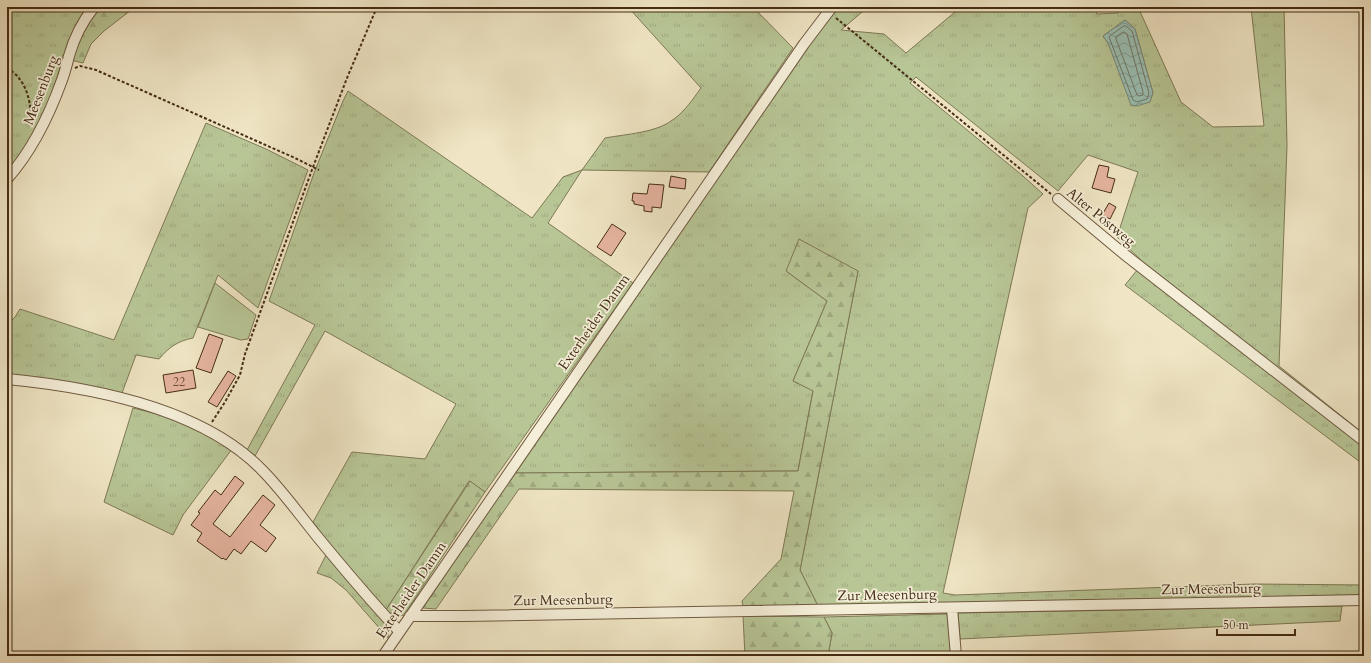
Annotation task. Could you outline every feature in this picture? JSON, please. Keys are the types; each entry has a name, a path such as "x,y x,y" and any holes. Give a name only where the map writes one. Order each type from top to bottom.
{"street":[{"name":"Meesenburg","path":"7,179 15,170 42,128 65,72 74,40 81,26 94,7"},
{"name":"Exterheider Damm","path":"382,656 829,8"},
{"name":"Alter Postweg","path":"1058,199 1124,254 1364,441"},
{"path":"7,380 39,383 100,394 147,405 176,414 207,430 238,449 262,469 350,577 399,631"},
{"name":"Zur Meesenburg","path":"410,616 1364,600"},
{"path":"952,608 956,656"}],"path":[{"path":"207,430 240,375 245,354 313,167 347,78 377,7"},
{"name":"Alter Postweg","path":"829,8 1058,199"},
{"path":"65,72 80,66 96,70 319,170"},
{"path":"7,68 20,80 28,94 31,110 31,127"}],"green space":[{"path":"7,7 90,7 77,23 69,40 51,96 34,133 7,173"},
{"path":"100,7 135,7 104,31 91,44 83,63 71,60 81,31"},
{"path":"628,7 753,7 793,48 709,172 582,170 605,138 650,130 667,124 689,105 701,88"},
{"path":"839,7 868,7 841,30 884,34 906,53 961,7 1095,7 1097,14 1118,13 1118,7 1138,7 1181,102 1213,127 1264,126 1251,7 1284,7 1287,146 1279,366 1364,434 1364,437 1143,262 1117,237 1138,172 1088,155 1058,191 916,77 910,83 1043,194 1028,208 943,593 955,595 1254,584 1364,585 1364,595 818,606 800,570 858,271 786,271 827,301 793,381 813,390 798,471 514,473 809,45","holes":["1125,20 1135,29 1153,93 1103,36"]},
{"path":"348,91 532,218 563,177 582,170 548,223 633,283 485,492 469,481 386,610 336,553 313,522 352,452 425,459 456,404 325,331 255,456 247,450 315,325 269,301 314,173 343,101"},
{"path":"206,123 266,149 308,170 258,308 218,275 193,338 174,345 159,359 136,355 122,393 7,375 7,333 9,323 20,309 114,340"},
{"path":"799,239 858,271 800,570 818,606 743,606 742,601 781,559 794,491 519,489 436,609 423,608 514,473 798,471 813,391 793,381 827,301 786,271"},
{"path":"1138,269 1364,446 1364,465 1125,285"},
{"path":"215,283 256,315 248,339 241,340 198,327"},
{"path":"133,408 173,418 212,436 232,449 183,515 173,535 104,502"},
{"path":"470,481 485,492 404,615 394,617 386,610"},
{"path":"327,553 389,625 388,638 346,590 331,578 317,573"},
{"path":"1342,606 1340,621 960,639 958,613"},
{"path":"947,614 951,656 828,656 832,633 824,617"},
{"path":"743,616 824,617 832,633 828,656 745,656"}],"water":[{"path":"1125,20 1135,29 1153,93 1150,102 1137,106 1131,105 1108,43 1103,36"}],"building":[{"path":"1099,165 1109,167 1107,177 1115,179 1111,193 1092,188"},
{"path":"671,176 686,179 685,189 669,187"},
{"path":"649,184 664,185 661,208 652,207 652,212 644,211 644,206 634,204 634,201 632,201 633,193 647,194"},
{"path":"1109,203 1116,207 1110,219 1102,215"},
{"path":"612,224 626,233 611,256 597,247"},
{"path":"209,334 223,339 211,373 196,368"},
{"path":"193,370 196,388 166,393 163,375"},
{"path":"228,371 236,376 217,407 208,402"},
{"path":"235,476 244,483 213,524 230,537 263,495 275,505 260,525 276,538 266,552 251,541 241,554 234,549 226,560 223,558 222,559 197,541 202,533 191,525 200,513 198,512 215,490 221,495"}]}
